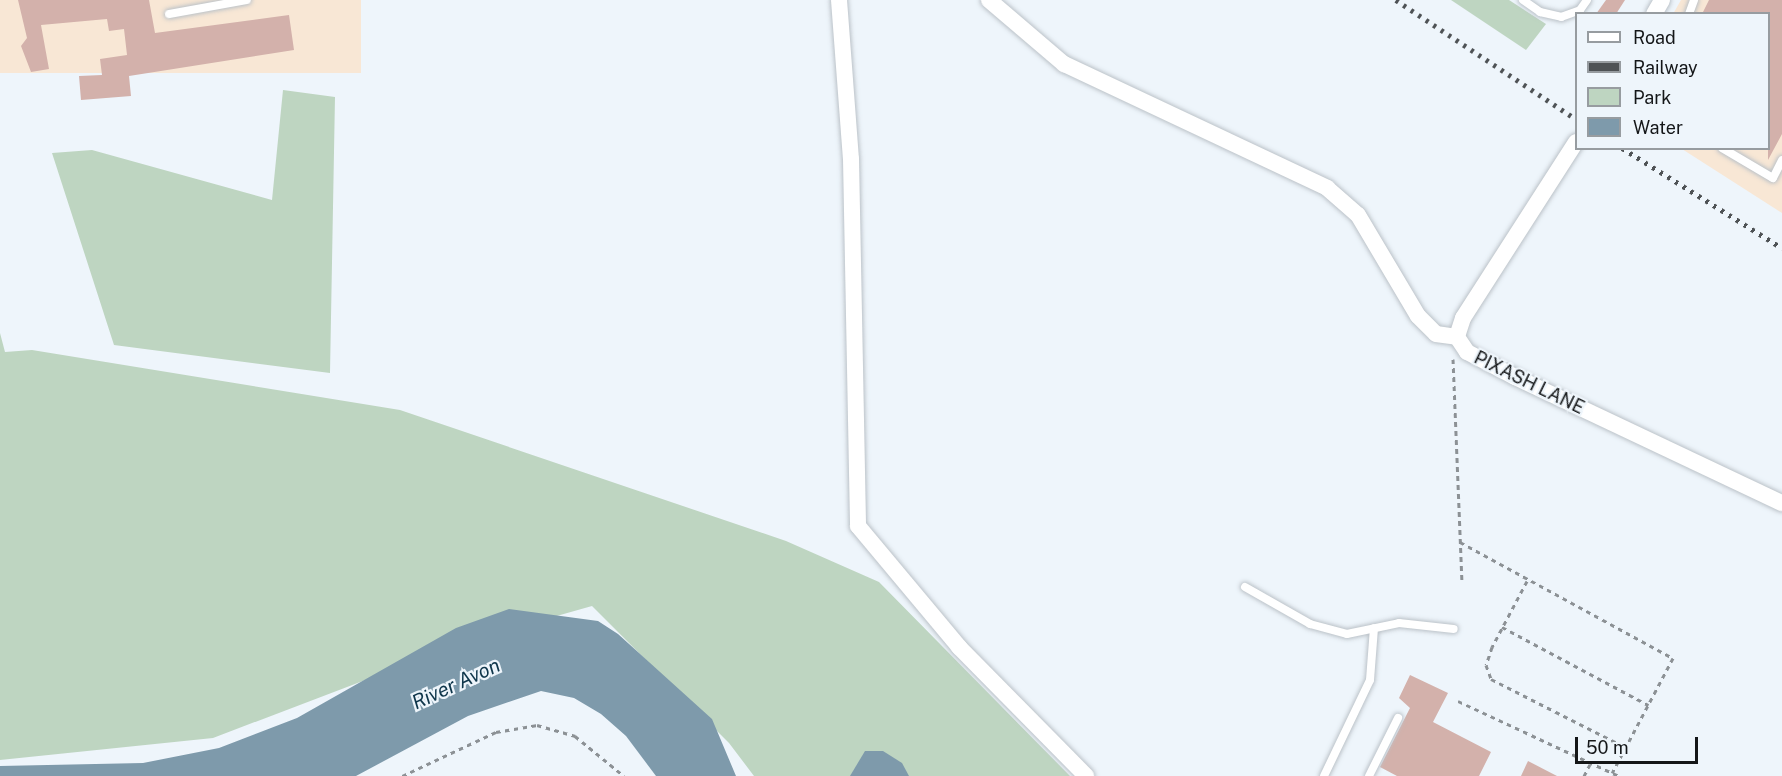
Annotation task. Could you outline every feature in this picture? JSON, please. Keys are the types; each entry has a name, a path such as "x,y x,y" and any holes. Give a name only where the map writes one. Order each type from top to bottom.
{"street":[{"path":"839,0 851,159 858,526 959,647 1086,776"},
{"path":"989,0 1064,64 1327,188 1358,215 1418,316 1436,334 1457,337"},
{"name":"PIXASH LANE","path":"1573,148 1463,318 1457,337 1467,352 1515,377 1782,503"}],"lane":[{"path":"169,14 247,0"},
{"path":"1523,0 1540,12 1561,17 1580,10 1587,0"},
{"path":"1725,150 1773,178 1782,160"},
{"path":"1245,587 1310,624 1347,634 1399,623 1454,629"},
{"path":"1324,776 1370,680 1374,628"},
{"path":"1369,776 1398,718"}],"path":[{"path":"1457,337 1452,365 1462,582"},
{"path":"1460,542 1527,581 1673,658 1612,773"},
{"path":"1527,581 1502,627 1486,665 1491,680 1625,747"},
{"path":"1502,627 1648,705"},
{"path":"1458,701 1619,776"},
{"path":"402,776 496,732 537,725 583,741 624,776"},
{"path":"1584,776 1591,764"}],"shaded area":[{"path":"0,0 361,0 361,73 0,73"},
{"path":"1681,0 1782,0 1782,213 1684,150 1770,150 1770,12 1674,12"}],"green space":[{"path":"1451,0 1509,0 1546,24 1526,50"},
{"path":"283,90 335,97 330,373 114,345 52,153 92,150 272,200"},
{"path":"0,333 5,352 32,350 400,410 786,541 879,582 1070,776 754,776 729,743 592,606 465,642 213,738 0,760"}],"water":[{"name":"River Avon","path":"509,609 598,621 618,634 712,719 736,776 656,776 626,736 601,714 574,698 541,691 468,716 356,776 0,776 0,766 143,763 219,748 297,718 456,628"},
{"path":"865,751 883,751 902,763 909,776 850,776"}],"building":[{"path":"18,0 149,0 155,33 289,15 294,50 129,76 131,96 81,100 79,76 102,75 100,59 127,55 124,29 109,31 107,19 41,25 49,69 31,72 21,46 27,38"},
{"path":"1606,0 1625,0 1617,12 1597,12"},
{"path":"1709,0 1782,0 1782,134 1768,160 1768,150 1770,150 1770,12 1703,12"},
{"path":"1410,675 1448,693 1433,722 1491,752 1479,776 1397,776 1380,767 1410,708 1399,698"},
{"path":"1528,761 1557,776 1521,776"}],"railway":[{"path":"1396,0 1575,118"},
{"path":"1625,150 1782,248"}]}
